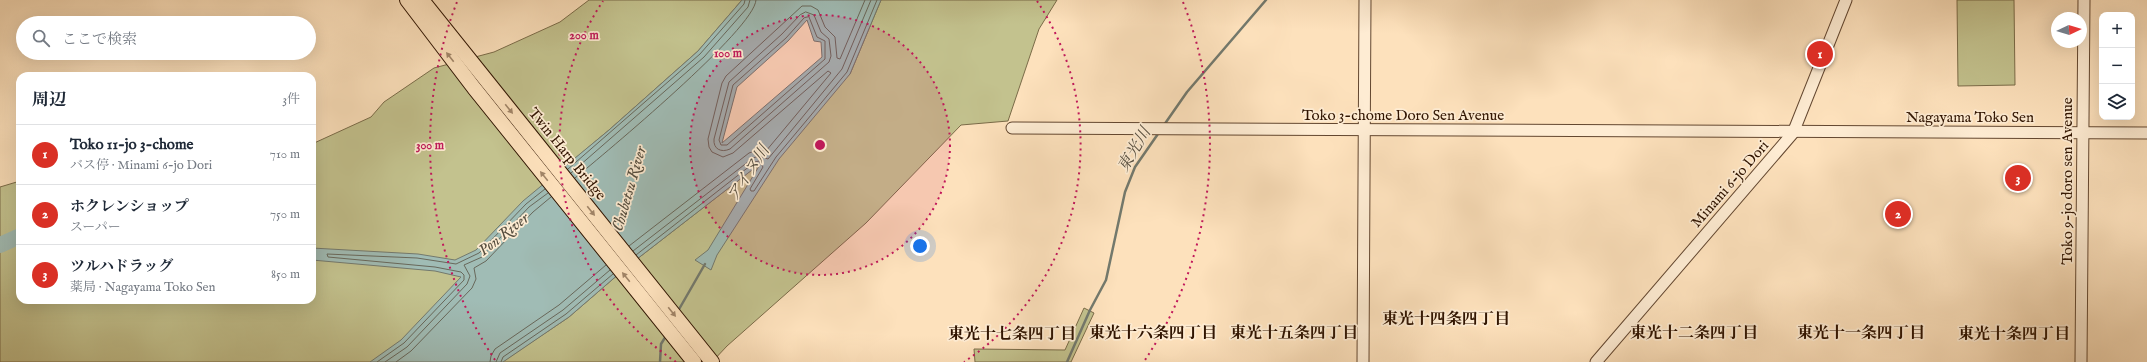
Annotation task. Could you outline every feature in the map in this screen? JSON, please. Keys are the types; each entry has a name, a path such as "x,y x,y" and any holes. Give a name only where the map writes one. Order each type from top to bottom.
{"main road":[{"name":"Twin Harp Bridge","path":"408,0 474,88 694,362"},
{"name":"Twin Harp Bridge","path":"422,0 712,362"}],"street":[{"path":"1363,362 1365,0"},
{"name":"Minami 6-jo Dori","path":"1596,362 1793,133 1846,0"},
{"name":"Toko 9-jo doro sen Avenue","path":"2081,362 2084,0"},
{"name":"Toko 3-chome Doro Sen Avenue","path":"1012,128 1793,133"},
{"name":"Nagayama Toko Sen","path":"1793,133 2147,133"}],"shaded area":[{"path":"589,0 742,0 698,51 609,130 554,176 386,362 0,362 0,187 16,182 16,304 316,304 316,142 371,117 384,102 434,68 494,52 560,22"},
{"path":"881,0 1057,0 1039,29 1008,121 961,125 866,223 727,346 712,362 502,362 569,317 628,266 762,162 850,74"},
{"path":"1957,0 2014,0 2015,85 1958,86"},
{"path":"1084,308 1094,313 1071,362 975,362 974,349 1065,350"}],"water":[{"name":"Chubetsu River","path":"742,0 881,0 850,74 779,159 717,255 711,270 695,260 708,250 761,163 628,266 569,317 503,362 370,362 401,340 461,277 435,271 316,260 316,248 418,254 455,260 476,250 523,201 609,130 698,51","holes":["807,20 814,41 821,42 822,57 722,143 737,87 788,41"]}],"waterway":[{"name":"東光川","path":"1164,125 1187,92 1266,0"},
{"name":"東光川","path":"1067,362 1090,310 1106,280 1125,192 1135,167 1160,131"},
{"name":"Pon River","path":"0,245 16,238"},
{"name":"アイヌ川","path":"678,311 705,264"},
{"name":"アイヌ川","path":"660,362 661,344 666,336"}],"place":[{"name":"Toko 11-jo 3-chome","path":"1820,54"},
{"name":"ツルハドラッグ","path":"2018,178"},
{"name":"ホクレンショップ","path":"1898,214"}],"district":[{"name":"東光十四条四丁目","path":"1446,320"},
{"name":"東光十六条四丁目","path":"1153,334"},
{"name":"東光十五条四丁目","path":"1294,334"},
{"name":"東光十二条四丁目","path":"1694,334"},
{"name":"東光十一条四丁目","path":"1861,334"},
{"name":"東光十七条四丁目","path":"1012,335"},
{"name":"東光十条四丁目","path":"2014,335"}]}
